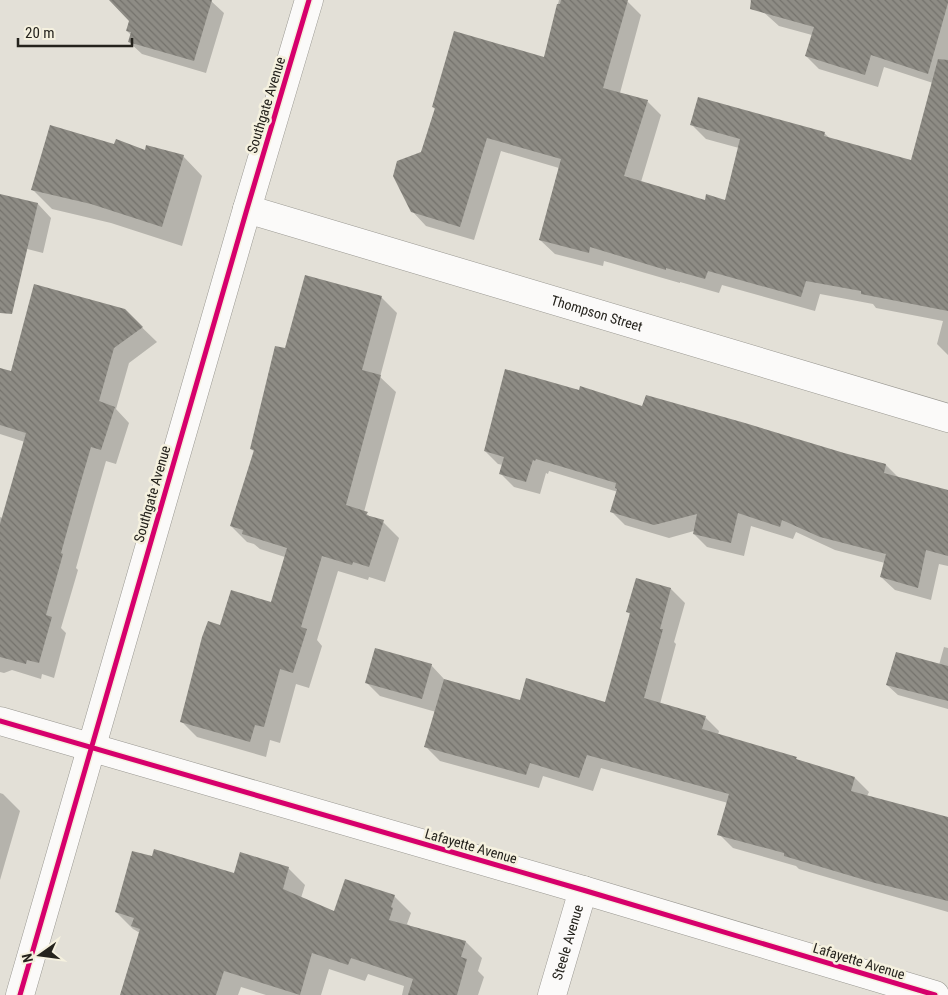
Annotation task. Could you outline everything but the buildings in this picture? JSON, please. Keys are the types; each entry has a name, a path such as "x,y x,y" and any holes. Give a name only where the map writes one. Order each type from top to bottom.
{"street":[{"name":"Southgate Avenue","path":"20,995 309,0"},
{"name":"Thompson Street","path":"247,209 948,418"},
{"name":"Lafayette Avenue","path":"0,721 583,890 935,995"},
{"name":"Steele Avenue","path":"552,995 583,890"}],"cycle path":[{"path":"20,995 309,0"},
{"path":"0,721 583,890 935,995"}]}
